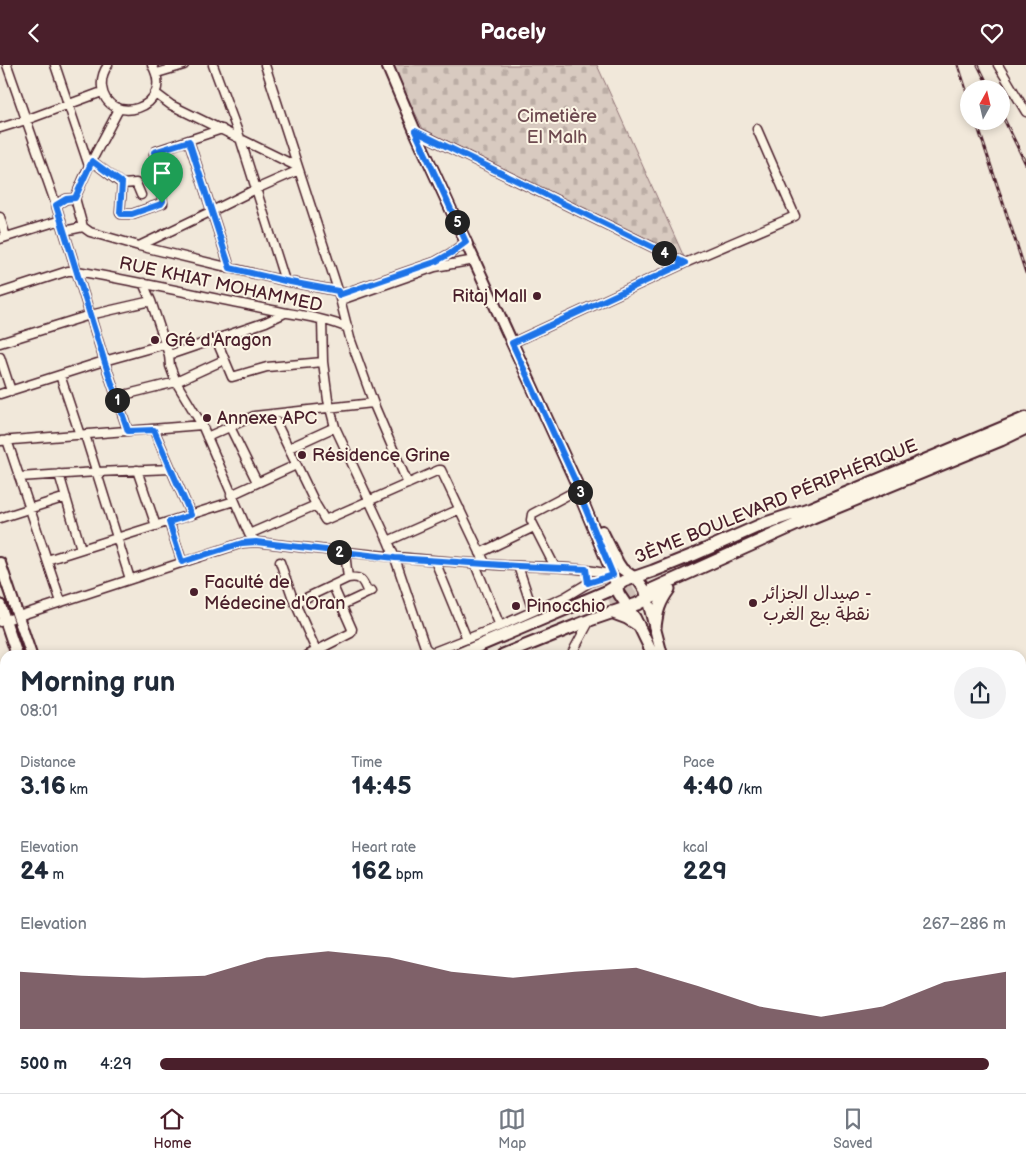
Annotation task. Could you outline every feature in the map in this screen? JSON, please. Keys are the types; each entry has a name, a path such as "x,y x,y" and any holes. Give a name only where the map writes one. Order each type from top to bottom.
{"highway":[{"name":"3ÈME BOULEVARD PÉRIPHÉRIQUE","path":"483,650 611,595 627,580 693,555 761,520 812,513 999,435 1026,418"},
{"path":"999,435 1026,428"},
{"path":"650,589 670,587 758,547 812,513"},
{"path":"611,595 627,607 637,604 650,589 758,533 812,513"},
{"path":"654,627 659,604 670,587"},
{"name":"3ÈME BOULEVARD PÉRIPHÉRIQUE","path":"469,650 611,595"},
{"path":"517,650 590,620 611,595"},
{"path":"611,595 627,618 638,625"},
{"path":"504,650 611,595"}],"main road":[{"path":"387,65 415,131 579,489 611,595 619,594 650,650"},
{"path":"579,489 585,497 616,561 622,569 643,586 650,589 654,627 661,650"},
{"path":"0,563 16,650"},
{"path":"0,605 28,650"}],"street":[{"path":"7,65 56,205 104,361 128,431"},
{"path":"54,65 90,164 122,183 136,183 140,195"},
{"path":"107,65 101,80 102,92 110,104 119,109 133,109 143,106 155,93 158,84 157,73 152,65"},
{"path":"157,73 184,65"},
{"path":"213,65 240,138 285,281"},
{"path":"265,65 339,295 350,339 373,403 408,485"},
{"path":"998,65 1026,113"},
{"path":"0,128 102,92"},
{"path":"155,93 171,105 299,168"},
{"path":"119,109 90,164 75,198 83,227 90,232 139,246 339,295 436,267 475,260"},
{"path":"122,183 121,214 132,214 161,204 163,201 154,152 222,129"},
{"path":"512,343 685,263 795,216 757,129"},
{"path":"415,131 685,263"},
{"path":"189,141 230,268"},
{"path":"139,246 299,168"},
{"path":"56,205 66,199 75,198"},
{"path":"0,217 3,238 60,219"},
{"path":"64,231 83,227"},
{"path":"339,295 435,262 466,242"},
{"name":"RUE KHIAT MOHAMMED","path":"0,293 68,271 76,271 144,283 322,320 348,328"},
{"path":"144,283 169,355 170,366 176,382 202,425 248,534 256,542"},
{"path":"0,343 90,315 151,301"},
{"path":"169,355 284,313"},
{"path":"322,320 323,361 330,408 335,427 388,541 428,650"},
{"path":"216,339 231,377 234,378 267,367 323,361"},
{"path":"0,394 104,361 164,345"},
{"path":"0,357 11,391"},
{"path":"116,397 176,382 224,360"},
{"path":"60,375 97,472 130,579"},
{"path":"208,437 254,416 373,403"},
{"path":"272,414 325,520 442,470 486,565"},
{"path":"62,602 19,477 4,441 202,425"},
{"path":"230,427 257,483"},
{"path":"289,448 335,427"},
{"path":"154,430 191,515"},
{"path":"47,560 191,515 233,498 257,483 296,465"},
{"path":"19,477 171,469"},
{"path":"137,470 156,526"},
{"path":"59,474 82,549"},
{"path":"554,567 531,520 532,514 579,489"},
{"path":"0,518 66,497"},
{"path":"248,534 316,505"},
{"path":"388,541 460,509"},
{"path":"169,522 182,562"},
{"path":"480,553 534,527"},
{"path":"9,619 242,543 256,542 395,558 486,565 586,569 611,595"},
{"path":"345,553 348,578"},
{"path":"436,561 467,639"},
{"path":"280,562 295,603 316,650 351,633 352,629 333,586"},
{"path":"475,564 500,626"},
{"path":"518,566 533,611"},
{"path":"586,569 588,583"},
{"path":"295,603 348,578 354,577 363,581 370,592 342,605"},
{"path":"588,583 611,595"},
{"path":"439,650 568,596 588,583"},
{"path":"574,650 590,620"}],"green space":[{"name":"Cimetière El Malh","path":"392,65 597,65 684,257 423,129"}],"tunnel":[{"path":"608,599 649,581"},
{"path":"612,606 653,589"}],"tram line":[{"path":"0,581 24,650"}],"railway":[{"path":"958,65 963,80"},
{"path":"978,65 986,80"},
{"path":"979,130 1026,273"},
{"path":"1009,130 1026,164"}],"place":[{"name":"Ritaj Mall","path":"537,296"},
{"name":"Gré d'Aragon","path":"155,340"},
{"name":"Annexe APC","path":"207,418"},
{"name":"Résidence Grine","path":"302,455"},
{"name":"Faculté de Médecine d'Oran","path":"194,592"},
{"name":"صيدال الجزائر - نقطة بيع الغرب","path":"753,603"},
{"name":"Pinocchio","path":"516,606"}],"route":[{"path":"415,131 685,263 512,343 579,489 613,575 588,583 586,569 395,558 256,542 242,543 182,562 169,522 191,515 154,430 128,431 56,205 66,199 75,198 92,161 122,183 121,214 132,214 162,203 154,152 189,141 230,268 338,291 339,295 435,262 466,242 415,131"}]}
